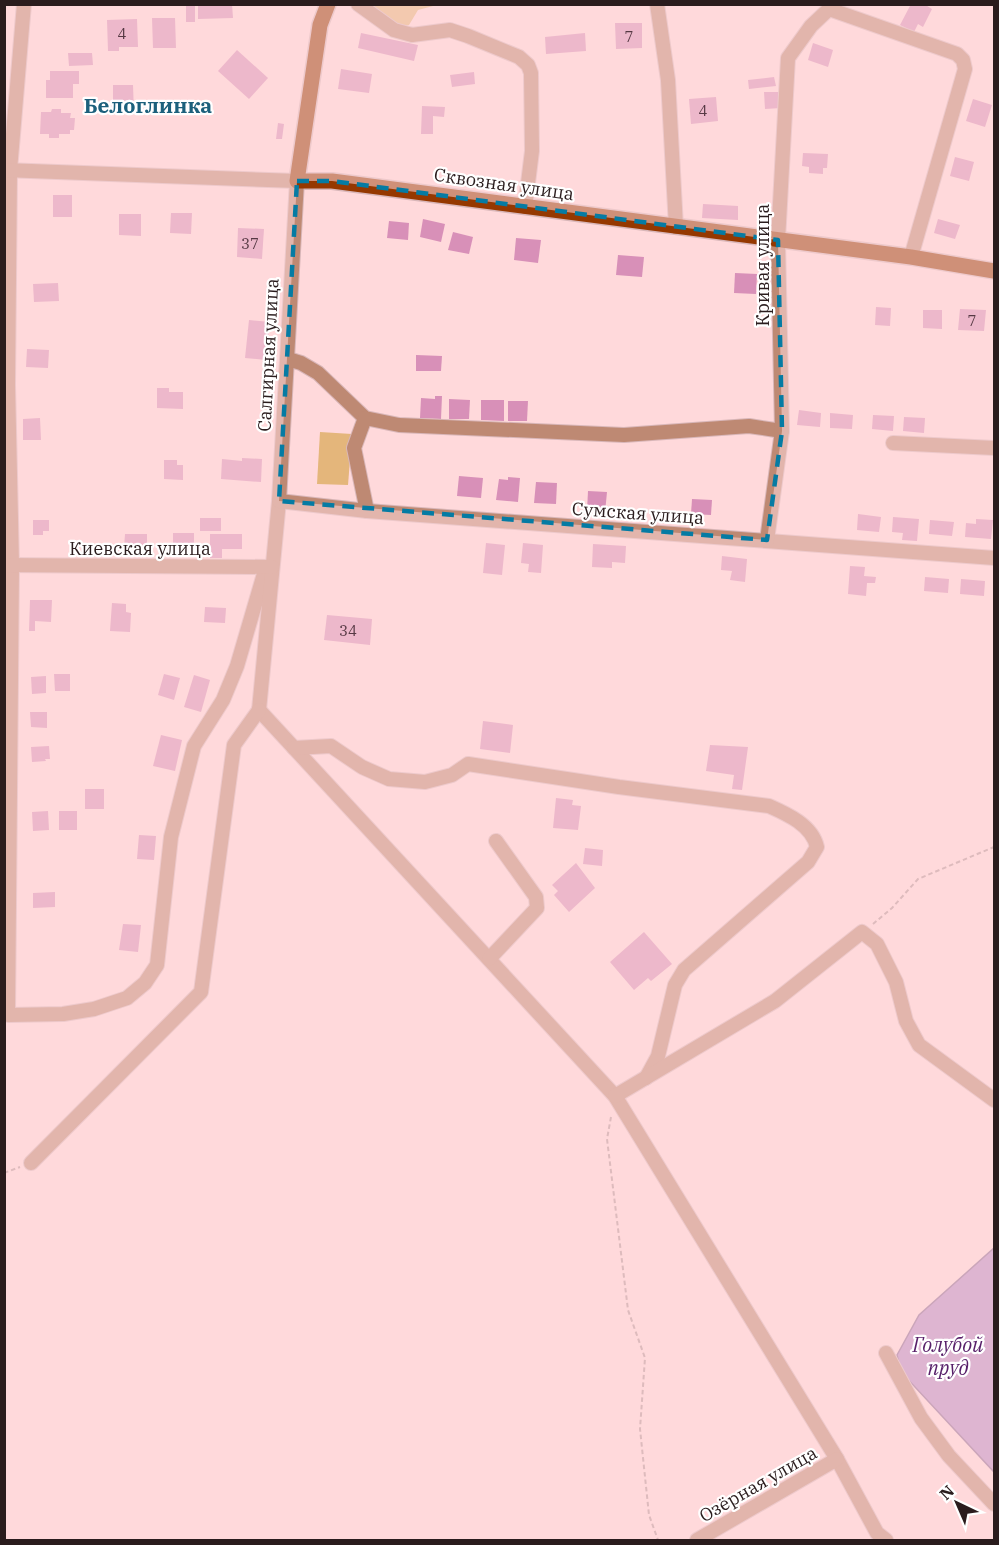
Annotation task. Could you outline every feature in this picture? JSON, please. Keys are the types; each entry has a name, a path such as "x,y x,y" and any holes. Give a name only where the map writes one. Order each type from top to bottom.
{"main road":[{"name":"Салгирная улица","path":"297,182 320,25 328,4"},
{"name":"Сквозная улица","path":"297,182 332,181 911,257 994,271"}],"street":[{"path":"24,4 7,170 8,1015 63,1014 105,1006 127,998 145,982 157,965 171,837 194,746 223,700 237,666 270,567"},
{"path":"358,4 394,30 412,35 450,30 519,57 528,65 531,73 532,151 525,207"},
{"path":"657,4 668,80 676,227"},
{"path":"829,7 957,54 963,60 965,69 911,257"},
{"name":"Кривая улица","path":"767,540 782,431 778,240 788,58 811,26 829,7"},
{"name":"Сквозная улица","path":"7,170 297,182"},
{"name":"Салгирная улица","path":"259,710 270,567 279,501 297,182"},
{"path":"288,359 301,363 318,373 365,418 399,425 624,435 749,426 782,431"},
{"path":"365,418 354,448 367,511"},
{"path":"893,443 994,448"},
{"name":"Сумская улица","path":"279,501 367,511 994,558"},
{"name":"Киевская улица","path":"8,565 270,567"},
{"path":"31,1163 201,992 234,745 259,710 615,1096 837,1459 878,1533 886,1540"},
{"path":"294,748 332,746 362,767 389,779 425,782 452,775 468,764 619,788 769,806 790,815 806,829 815,839 817,847 808,862 684,970 675,984 658,1056 646,1078"},
{"path":"489,959 537,908 536,897 496,841"},
{"path":"615,1096 775,1001 862,932 877,944 896,982 906,1021 919,1045 992,1096"},
{"path":"886,1353 921,1418 949,1456 994,1504"},
{"name":"Озёрная улица","path":"697,1540 837,1459"}],"path":[{"path":"862,932 892,908 918,879 994,847"},
{"path":"615,1096 608,1139 628,1310 645,1358 640,1429 649,1515 658,1540"}],"highlighted area":[{"path":"297,181 332,181 778,240 782,431 767,540 279,501"}],"shaded area":[{"path":"368,5 437,5 418,10 409,25 396,27"},
{"path":"320,432 352,434 348,485 317,484"}],"water":[{"name":"Голубой пруд","path":"994,1248 994,1472 901,1372 897,1355 919,1315"}],"building":[{"path":"186,4 195,4 195,22 186,22"},
{"path":"198,4 232,4 233,18 198,19"},
{"path":"911,4 924,4 932,9 923,27 918,24 914,32 900,25"},
{"path":"152,18 175,18 176,48 153,48"},
{"path":"137,19 138,47 119,47 119,51 108,51 107,20"},
{"path":"615,23 642,23 642,48 616,49"},
{"path":"361,33 418,45 414,61 358,48"},
{"path":"585,33 586,51 546,54 545,37"},
{"path":"813,43 833,50 828,67 808,60"},
{"path":"237,50 268,78 249,99 218,71"},
{"path":"68,53 92,53 93,65 69,66"},
{"path":"341,69 372,74 369,93 338,89"},
{"path":"50,71 79,71 79,84 73,84 73,98 46,98 46,80 50,80"},
{"path":"474,72 475,84 452,87 450,75"},
{"path":"774,77 776,86 749,89 748,80"},
{"path":"113,85 133,85 134,113 113,114"},
{"path":"764,92 780,92 781,108 765,109"},
{"path":"716,97 718,121 691,124 689,99"},
{"path":"973,99 992,105 985,127 966,121"},
{"path":"422,106 445,107 444,117 433,116 433,134 421,134"},
{"path":"52,109 61,109 61,113 71,113 70,118 75,118 74,130 70,130 70,134 59,134 59,138 49,138 49,134 40,134 41,112 51,112"},
{"path":"278,123 284,124 282,139 276,139"},
{"path":"803,153 828,154 827,168 823,168 823,174 809,173 809,167 802,166"},
{"path":"955,157 974,162 969,181 950,176"},
{"path":"53,195 72,195 72,217 53,217"},
{"path":"703,204 738,206 738,220 702,218"},
{"path":"171,213 192,213 191,234 170,233"},
{"path":"119,214 141,214 141,236 119,235"},
{"path":"423,219 445,224 441,242 420,237"},
{"path":"938,219 960,225 955,239 934,233"},
{"path":"389,221 409,223 408,240 387,238"},
{"path":"238,228 264,229 262,259 237,257"},
{"path":"453,232 473,237 469,254 448,250"},
{"path":"516,238 541,240 538,263 514,260"},
{"path":"618,255 644,257 642,277 616,275"},
{"path":"735,273 757,274 756,294 734,293"},
{"path":"58,283 59,301 34,302 33,284"},
{"path":"876,307 891,308 890,326 875,325"},
{"path":"960,309 986,310 984,331 958,330"},
{"path":"923,310 942,310 942,329 923,328"},
{"path":"249,320 270,322 266,360 245,358"},
{"path":"27,349 49,350 48,368 26,367"},
{"path":"416,355 442,356 441,371 416,371"},
{"path":"157,388 169,388 169,392 183,392 183,409 157,408"},
{"path":"435,396 442,396 441,419 420,418 421,398 435,399"},
{"path":"449,399 470,400 469,419 449,419"},
{"path":"481,400 504,400 504,421 481,420"},
{"path":"508,401 528,401 527,421 508,421"},
{"path":"799,410 821,413 820,427 797,425"},
{"path":"830,413 853,415 852,429 830,428"},
{"path":"873,415 894,416 893,431 872,429"},
{"path":"904,417 925,418 924,433 903,431"},
{"path":"40,418 41,440 23,440 23,419"},
{"path":"242,458 262,459 261,482 221,479 222,459 242,461"},
{"path":"164,460 177,460 177,465 183,465 183,480 164,479"},
{"path":"459,476 483,478 481,498 457,496"},
{"path":"508,477 520,478 518,502 496,500 499,479 508,480"},
{"path":"536,482 557,483 556,504 534,503"},
{"path":"588,491 607,492 605,513 587,511"},
{"path":"692,499 712,500 711,515 691,514"},
{"path":"858,514 881,517 879,532 857,530"},
{"path":"893,517 919,519 917,541 902,540 903,533 892,532"},
{"path":"200,518 221,518 221,531 200,531"},
{"path":"976,519 993,520 991,539 965,537 966,523 976,524"},
{"path":"33,520 49,520 49,531 43,531 43,535 33,535"},
{"path":"930,520 954,522 952,536 929,534"},
{"path":"173,533 194,533 194,548 173,548"},
{"path":"125,534 147,534 147,548 124,548"},
{"path":"210,534 242,534 242,549 222,549 222,558 210,558"},
{"path":"486,543 505,545 502,575 483,573"},
{"path":"523,543 543,545 541,573 528,572 529,564 521,563"},
{"path":"593,544 626,546 625,563 612,562 612,568 592,567"},
{"path":"722,556 747,559 745,582 730,580 732,571 721,570"},
{"path":"850,566 865,567 864,576 876,577 875,583 867,583 866,596 848,594"},
{"path":"925,577 949,579 948,593 924,591"},
{"path":"961,579 985,581 984,596 960,594"},
{"path":"30,600 52,600 51,622 35,621 35,631 29,631"},
{"path":"112,603 126,604 126,612 131,613 130,632 110,631"},
{"path":"205,607 226,608 225,623 204,622"},
{"path":"327,615 372,619 370,645 324,640"},
{"path":"54,674 70,674 70,691 55,691"},
{"path":"164,674 180,678 174,700 158,695"},
{"path":"194,675 210,680 201,712 184,707"},
{"path":"46,676 46,693 32,694 31,677"},
{"path":"30,712 47,712 47,728 31,727"},
{"path":"483,721 513,725 510,753 480,749"},
{"path":"161,735 182,740 175,771 153,766"},
{"path":"710,745 748,747 742,790 732,789 734,775 706,771"},
{"path":"49,746 50,759 32,762 31,747"},
{"path":"85,789 104,789 104,809 85,809"},
{"path":"556,798 573,800 572,805 581,806 578,830 553,828"},
{"path":"48,811 49,830 33,831 32,812"},
{"path":"59,811 77,811 77,830 59,830"},
{"path":"139,835 156,836 154,860 137,859"},
{"path":"585,848 603,850 602,866 583,864"},
{"path":"576,863 595,888 569,912 554,895 558,891 552,885"},
{"path":"55,892 55,907 33,908 33,893"},
{"path":"123,924 141,925 138,952 119,950"},
{"path":"644,932 672,964 651,981 648,978 634,990 610,962"}],"district":[{"name":"Белоглинка","path":"148,105"}]}
